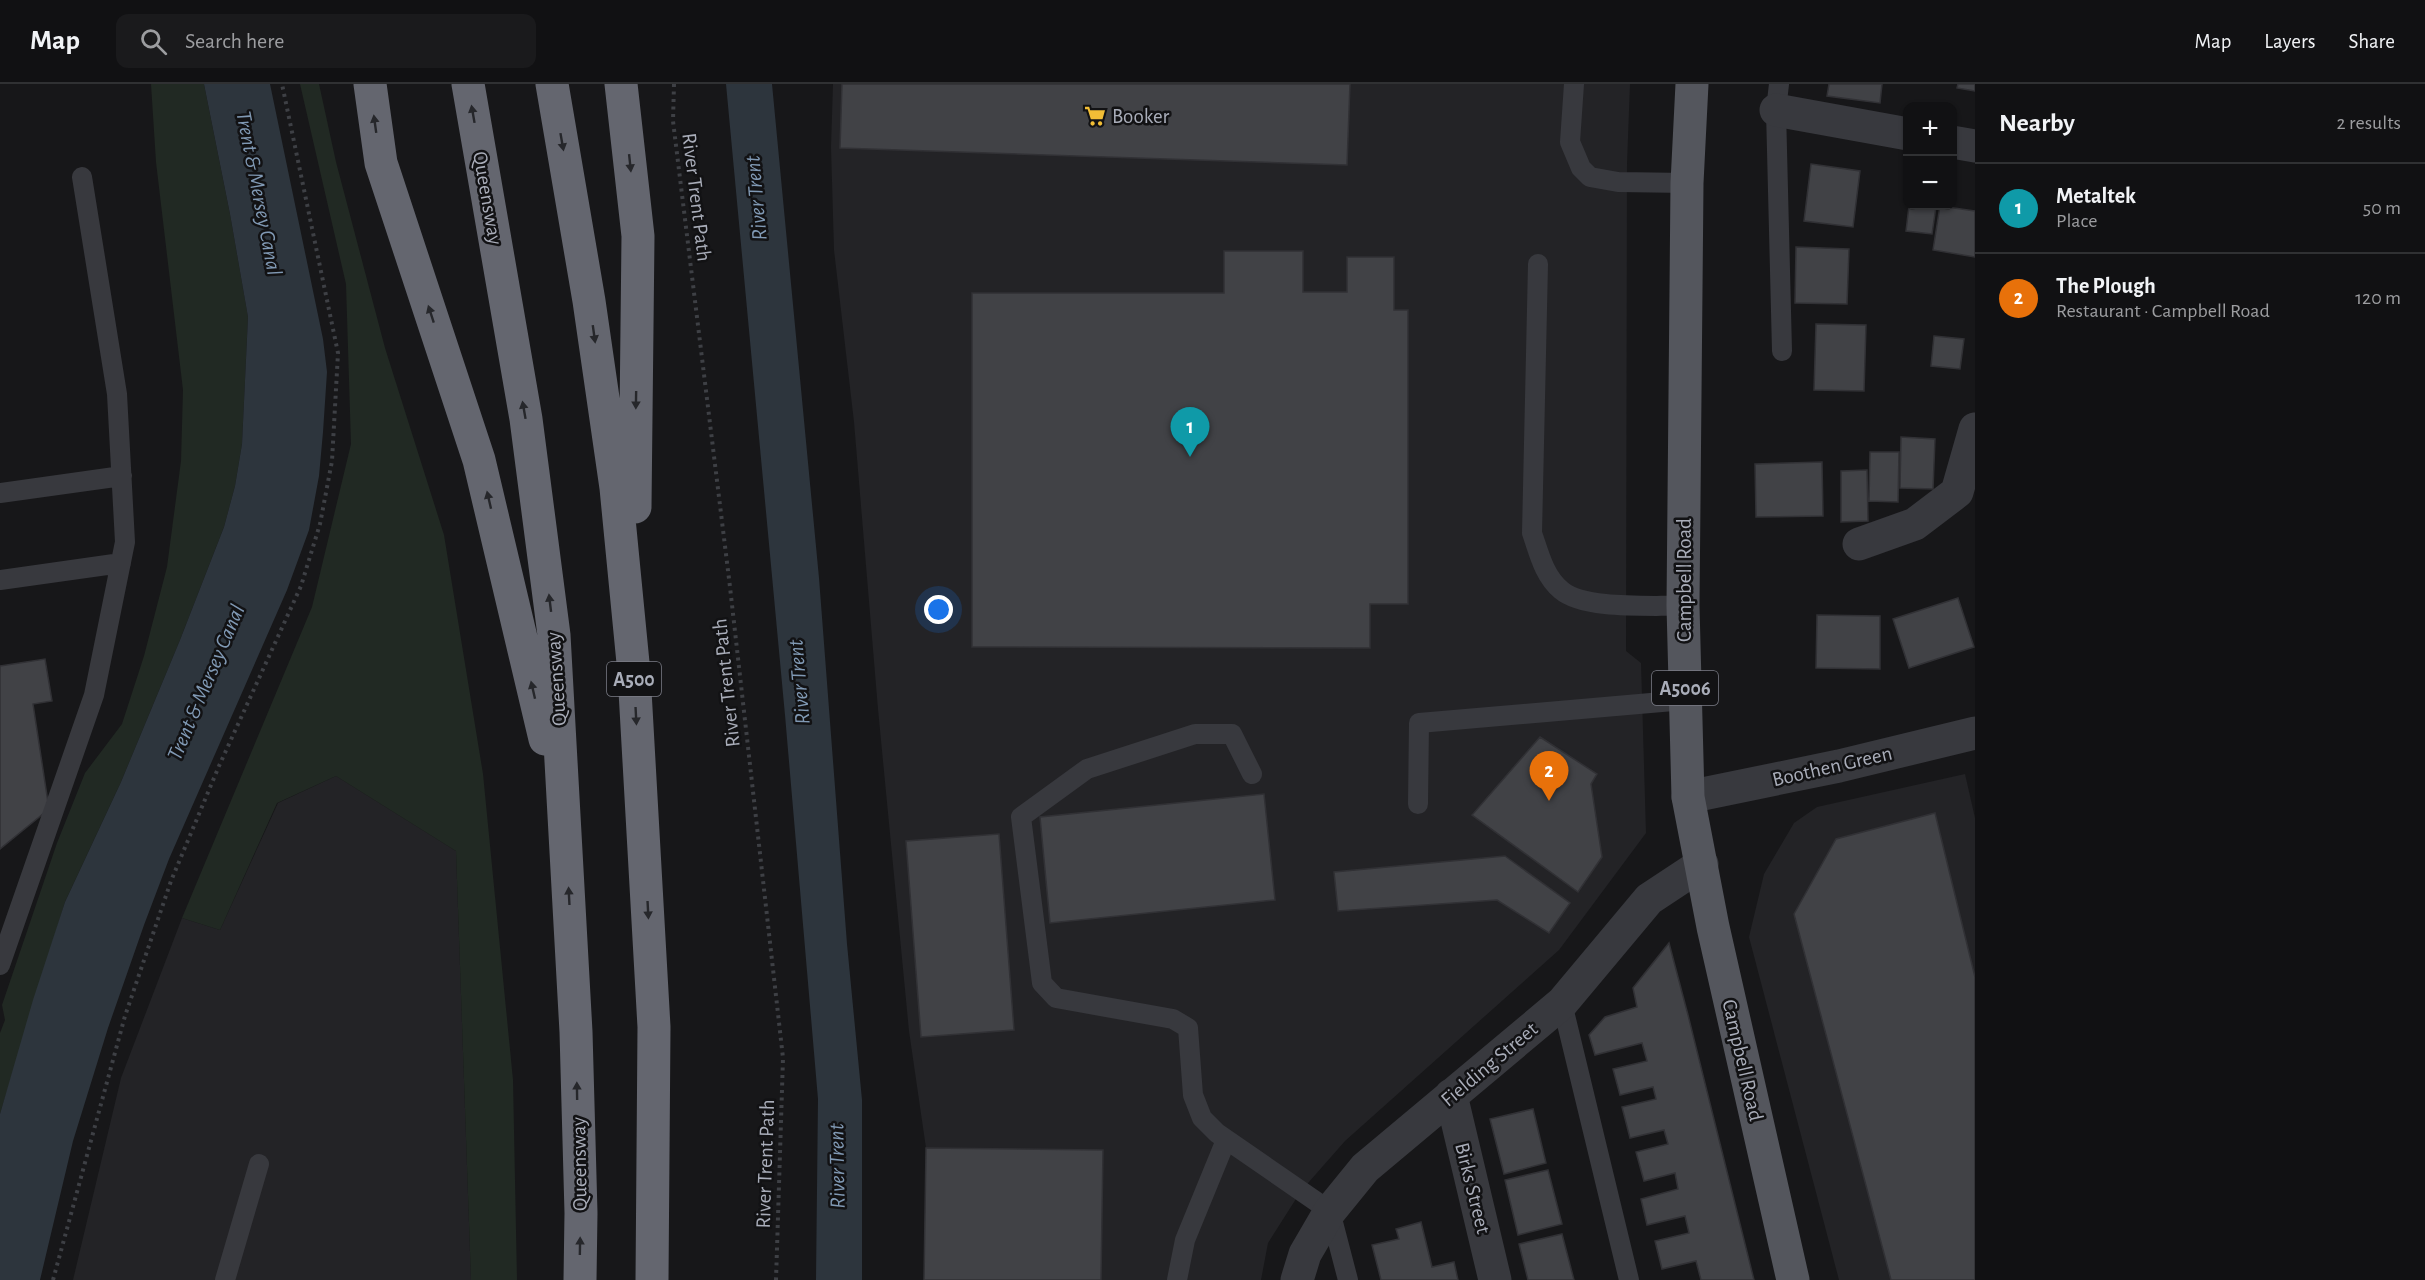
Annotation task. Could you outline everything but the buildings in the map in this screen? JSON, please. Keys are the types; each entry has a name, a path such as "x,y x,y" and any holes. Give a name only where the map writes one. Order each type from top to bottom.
{"highway":[{"path":"370,84 381,163 479,460 566,829"},
{"name":"Queensway","path":"468,84 526,419 554,635 576,1032 581,1213 580,1280"},
{"name":"A500","path":"552,84 589,301 616,488 634,673 654,1027 652,1280"},
{"path":"621,84 638,236 634,673"}],"main road":[{"name":"Campbell Road","path":"1692,84 1687,183 1683,606 1688,797 1713,927 1793,1280"}],"street":[{"path":"1778,97 1903,133"},
{"path":"1957,143 1975,146"},
{"path":"1859,544 1915,524 1957,492 1975,429"},
{"name":"Boothen Green","path":"1688,797 1839,766 1975,733"},
{"name":"Fielding Street","path":"1297,1280 1305,1254 1330,1211 1365,1168 1562,1003 1649,899 1702,864"},
{"name":"Birks Street","path":"1451,1095 1495,1280"}],"lane":[{"path":"1574,84 1570,142 1581,168 1590,177 1618,182 1687,183"},
{"path":"1778,97 1782,351"},
{"path":"0,965 94,695 125,542 117,394 82,177"},
{"path":"1538,264 1532,533 1543,567 1561,590 1587,603 1683,606"},
{"path":"0,493 122,476"},
{"path":"0,580 121,563"},
{"path":"1418,804 1419,723 1685,699"},
{"path":"1252,774 1232,734 1194,734 1087,769 1021,817 1042,983 1056,998 1173,1019 1188,1028 1193,1095 1202,1118 1226,1140 1330,1211 1348,1280"},
{"path":"1562,1003 1629,1280"},
{"path":"1177,1280 1185,1240 1226,1140"},
{"path":"225,1280 259,1164"}],"path":[{"path":"53,1280 125,1016 171,881 219,766 301,586 320,524 332,461 338,353 282,84"},
{"name":"River Trent Path","path":"674,84 673,121 729,575 783,1058 776,1280"}],"shaded area":[{"path":"151,84 204,84 248,317 242,444 235,486 224,527 121,782 65,902 0,1114 0,1033 5,1020 2,1005 57,843 85,773 122,724 144,656 167,567 181,461 183,390 156,162"},
{"path":"300,84 319,84 336,162 385,348 444,535 483,774 513,1080 517,1280 471,1280 456,851 336,776 277,803 220,930 182,918 312,607 351,444 346,284"},
{"path":"833,84 1630,84 1627,164 1626,651 1641,663 1646,833 1559,950 1345,1141 1301,1191 1268,1243 1261,1280 924,1280 926,1148 909,1031 878,709 854,422 834,250 831,147"},
{"path":"1965,774 1975,818 1975,1280 1839,1280 1749,937 1764,874 1794,823 1817,807"},
{"path":"336,776 456,851 471,1280 73,1280 121,1078 182,918 220,930 278,803"}],"water":[{"name":"Trent & Mersey Canal","path":"204,84 270,84 323,339 327,372 319,476 309,530 287,590 169,859 108,1028 73,1141 40,1280 0,1280 0,1114 33,1000 65,902 121,782 180,640 224,527 235,486 242,444 248,317"},
{"name":"River Trent","path":"726,84 772,84 819,578 847,944 862,1100 862,1280 816,1280 818,1099"}],"place":[{"name":"Booker","path":"1095,116"},
{"name":"Metaltek","path":"1190,457"},
{"name":"The Plough","path":"1549,801"}]}
